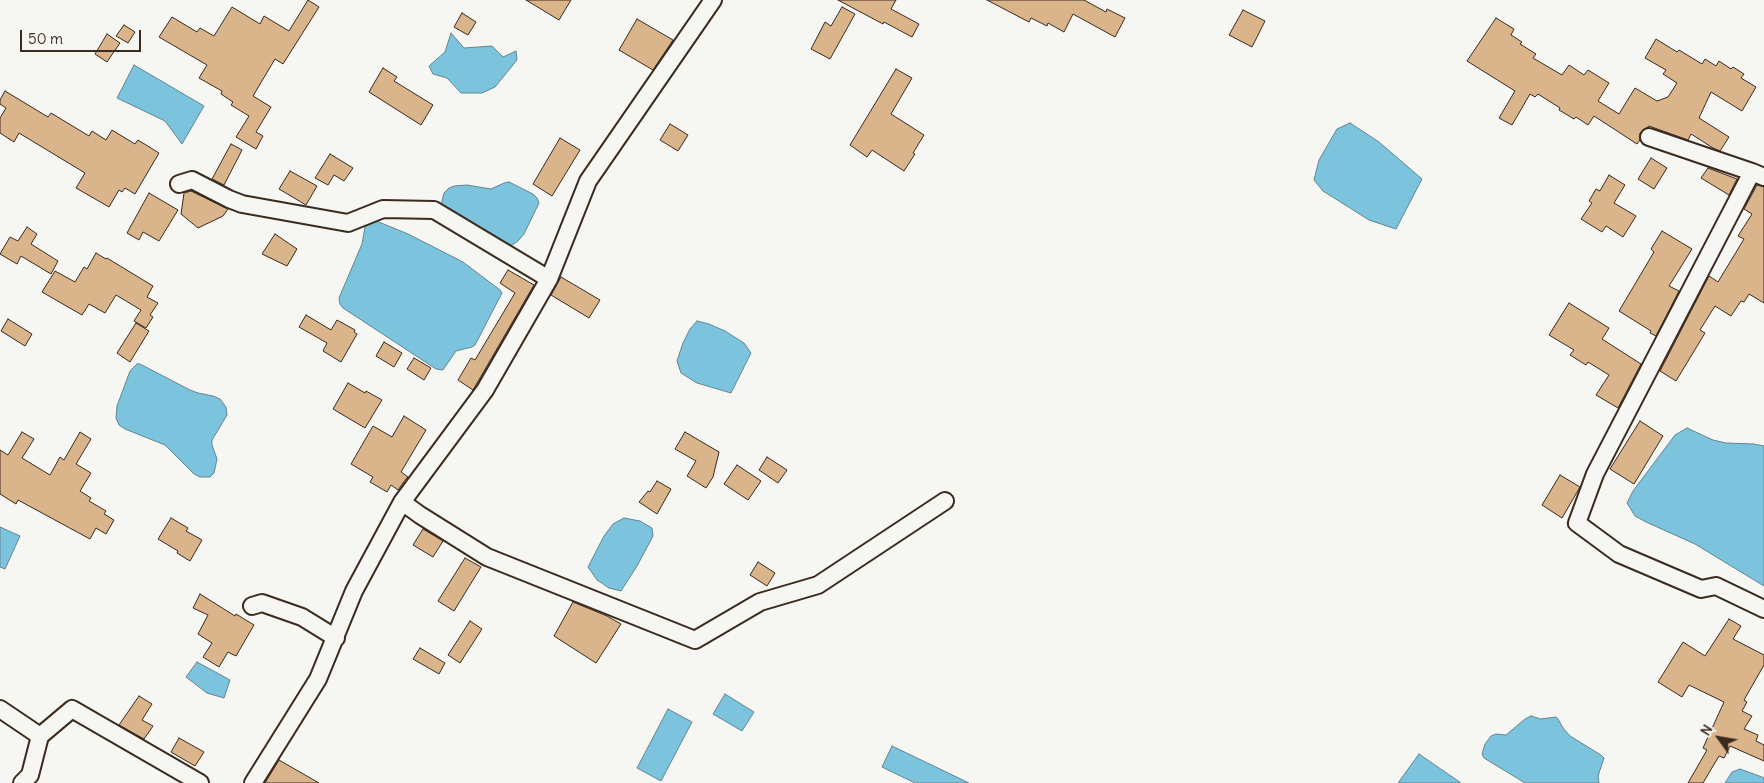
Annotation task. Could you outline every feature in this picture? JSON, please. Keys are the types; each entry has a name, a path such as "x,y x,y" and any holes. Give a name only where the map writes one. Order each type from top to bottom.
{"street":[{"path":"253,783 318,679 354,591 402,502 484,390 548,279 588,181 713,0"},
{"path":"1649,137 1758,175 1595,474 1577,523 1619,554 1700,589 1716,586 1764,610"},
{"path":"179,184 192,180 242,204 348,223 383,209 434,210 548,279"},
{"path":"402,502 488,557 695,640 760,602 818,584 945,501"},
{"path":"252,606 262,603 302,617 336,638"},
{"path":"0,709 40,736"},
{"path":"22,783 30,775 40,736 72,709 200,783"}],"water":[{"path":"451,33 464,48 492,46 503,57 516,51 517,60 495,87 482,93 461,93 447,78 433,74 429,66 445,52"},
{"path":"134,65 204,106 182,144 165,121 117,98"},
{"path":"1350,123 1379,142 1422,179 1396,229 1369,220 1323,191 1314,180 1319,160 1337,129"},
{"path":"509,182 533,194 539,203 524,234 512,245 506,244 441,205 444,193 454,186 467,185 491,189"},
{"path":"374,220 408,234 463,262 502,293 475,345 456,351 443,370 436,369 343,308 340,304 339,298 362,244 365,227"},
{"path":"697,321 725,331 744,343 751,353 731,393 697,383 681,373 677,361 690,329"},
{"path":"137,364 190,390 220,399 226,407 227,415 212,440 217,459 214,473 210,477 200,477 194,474 165,445 119,425 116,418 117,406 130,371"},
{"path":"1687,428 1713,440 1764,446 1764,586 1695,544 1635,516 1627,503 1633,491 1675,435"},
{"path":"624,518 640,521 652,528 653,536 621,591 609,588 597,580 588,567 604,536 613,524"},
{"path":"0,527 20,536 5,569 0,567"},
{"path":"197,662 230,680 224,698 207,693 186,677"},
{"path":"725,694 754,712 742,731 713,714"},
{"path":"668,709 692,722 661,781 637,768"},
{"path":"1531,716 1541,719 1556,717 1570,736 1601,755 1604,758 1598,776 1599,783 1525,783 1484,758 1482,754 1485,744 1491,736 1496,734 1506,735"},
{"path":"892,746 969,783 915,783 882,767"},
{"path":"1419,754 1461,783 1398,783"},
{"path":"1740,769 1764,778 1764,783 1725,783 1732,772"}],"building":[{"path":"308,0 319,7 283,64 275,59 253,96 271,107 256,132 263,136 256,149 236,137 249,116 231,105 233,102 221,94 222,91 199,78 207,65 159,37 172,17 197,32 200,28 214,36 232,7 260,24 264,16 289,31"},
{"path":"526,0 571,0 559,20"},
{"path":"838,0 896,0 891,9 919,24 912,37"},
{"path":"987,0 1084,0 1106,12 1107,9 1125,18 1115,37 1073,14 1064,32 1048,23 1047,26 1031,18 1029,22"},
{"path":"842,7 855,14 830,59 811,49 825,22 831,26"},
{"path":"1243,10 1265,21 1252,47 1229,35"},
{"path":"462,13 476,22 468,35 454,27"},
{"path":"1496,18 1514,29 1511,35 1522,42 1520,44 1536,54 1533,58 1562,75 1569,65 1584,75 1588,70 1609,83 1598,101 1619,114 1635,88 1657,101 1668,97 1677,83 1663,74 1666,70 1645,58 1656,39 1702,64 1705,59 1716,66 1719,61 1731,69 1733,67 1744,74 1741,78 1756,87 1742,111 1711,92 1699,118 1729,137 1720,151 1691,134 1688,140 1649,126 1640,133 1640,140 1637,144 1594,116 1588,125 1576,117 1574,119 1538,94 1535,97 1530,94 1512,125 1499,118 1515,91 1467,61"},
{"path":"637,19 673,40 653,70 619,50"},
{"path":"124,25 135,32 128,43 116,36"},
{"path":"107,34 120,43 107,62 95,54"},
{"path":"383,68 397,77 394,81 433,105 421,125 369,92"},
{"path":"896,69 912,78 891,114 924,135 904,171 872,150 867,157 850,145"},
{"path":"5,91 48,117 51,113 89,136 92,131 106,140 112,130 135,144 138,140 159,153 135,194 125,188 122,192 119,190 109,207 76,188 85,173 19,133 14,142 0,133 0,118 6,108 0,104 0,100"},
{"path":"670,124 688,135 678,151 660,140"},
{"path":"560,138 580,150 552,196 533,184"},
{"path":"231,144 242,150 224,185 212,179"},
{"path":"330,154 353,168 344,181 334,175 328,185 315,178"},
{"path":"1651,158 1667,168 1654,189 1638,179"},
{"path":"1708,168 1737,179 1729,195 1701,178"},
{"path":"290,171 317,186 306,205 279,189"},
{"path":"1609,175 1625,185 1614,203 1636,216 1623,237 1606,226 1602,232 1581,219 1592,203 1589,201 1596,189 1600,191"},
{"path":"1757,185 1764,187 1764,303 1749,294 1744,302 1741,301 1731,316 1715,306 1700,330 1705,333 1676,381 1660,371 1709,276 1718,282 1744,239 1738,236 1752,214 1744,209"},
{"path":"191,191 228,209 223,216 198,228 181,214 184,193"},
{"path":"149,193 178,210 159,241 143,232 139,240 127,233"},
{"path":"27,227 37,234 31,244 58,261 51,274 21,256 17,264 0,254 10,237 18,241"},
{"path":"1662,231 1692,249 1669,286 1679,291 1656,336 1619,311 1654,252 1651,249"},
{"path":"275,234 297,249 287,266 262,254"},
{"path":"96,253 153,286 147,297 158,303 150,315 153,317 146,328 134,321 141,310 116,295 105,313 89,304 82,315 42,292 55,271 75,282 84,267 87,269"},
{"path":"508,270 534,285 473,390 458,380 471,358 475,360 515,293 500,283"},
{"path":"561,277 600,300 589,318 551,295"},
{"path":"1569,303 1609,328 1602,339 1641,364 1618,408 1596,395 1609,375 1588,362 1586,365 1570,355 1574,350 1549,335"},
{"path":"306,315 331,330 337,320 355,330 354,332 357,334 341,362 323,351 327,343 299,327"},
{"path":"8,319 32,334 25,346 1,331"},
{"path":"136,323 149,331 130,362 117,353"},
{"path":"384,342 402,353 394,367 376,356"},
{"path":"414,358 431,368 424,380 407,369"},
{"path":"348,383 382,400 365,428 333,409"},
{"path":"404,416 426,430 401,472 408,477 398,490 391,485 387,492 370,482 373,477 351,464 373,426 392,437"},
{"path":"1640,421 1663,436 1634,484 1610,469"},
{"path":"22,432 34,439 22,458 50,475 60,457 64,460 80,432 91,439 76,464 91,473 80,491 91,498 89,501 106,511 104,514 114,520 106,534 96,528 90,539 18,500 16,504 0,494 0,450 8,455"},
{"path":"685,432 719,452 713,477 706,488 687,476 696,461 675,449"},
{"path":"767,457 787,470 778,483 759,470"},
{"path":"737,465 761,481 748,500 724,484"},
{"path":"1560,475 1580,487 1562,518 1542,505"},
{"path":"657,481 671,489 657,514 639,502 648,491 650,492"},
{"path":"171,518 188,528 186,531 202,540 190,561 158,539"},
{"path":"423,529 443,541 433,557 413,545"},
{"path":"465,558 481,567 454,611 438,601"},
{"path":"758,562 775,573 767,586 750,575"},
{"path":"200,594 235,616 236,614 254,625 236,656 228,652 219,667 203,657 212,643 198,634 208,615 193,608"},
{"path":"573,602 621,624 596,663 554,636"},
{"path":"1729,619 1741,626 1733,639 1764,655 1764,665 1744,700 1747,702 1742,711 1752,716 1744,729 1758,735 1756,741 1764,745 1764,761 1730,746 1724,758 1719,756 1703,783 1688,783 1707,750 1703,748 1724,702 1689,685 1682,697 1658,682 1683,642 1705,656"},
{"path":"470,621 482,629 460,663 448,655"},
{"path":"420,648 445,663 439,674 413,659"},
{"path":"139,696 152,704 142,720 153,726 144,739 119,725"},
{"path":"179,738 204,752 195,766 171,752"},
{"path":"279,760 319,783 265,783"}]}
